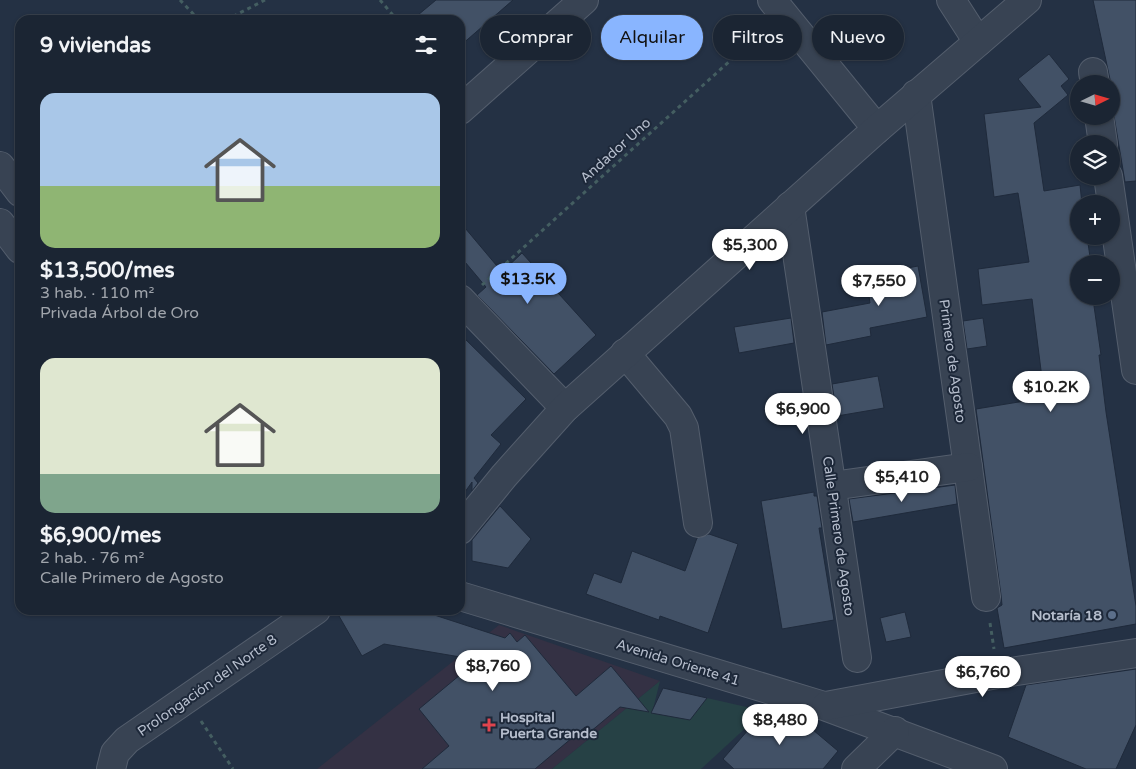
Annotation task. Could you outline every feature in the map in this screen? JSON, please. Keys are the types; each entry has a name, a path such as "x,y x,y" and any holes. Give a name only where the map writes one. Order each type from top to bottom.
{"street":[{"path":"465,106 584,0"},
{"path":"951,0 978,42"},
{"path":"465,524 504,476 565,408 916,94 1027,0"},
{"path":"777,7 877,129"},
{"name":"Primero de Agosto","path":"916,94 986,598"},
{"path":"0,166 15,186"},
{"path":"1109,185 1136,370"},
{"name":"Calle Primero de Agosto","path":"790,206 857,658"},
{"path":"0,223 15,242"},
{"path":"465,303 565,408"},
{"path":"625,353 678,416 684,428 698,523"},
{"path":"832,486 968,467"},
{"name":"Avenida Oriente 41","path":"465,598 824,706 993,769"},
{"name":"Prolongación del Norte 8","path":"117,764 127,740 309,615"},
{"path":"824,706 997,674 1136,653"},
{"path":"856,769 895,731"}],"path":[{"path":"180,0 194,15"},
{"path":"236,15 265,0"},
{"path":"380,0 393,15"},
{"name":"Andador Uno","path":"465,297 777,7"},
{"path":"986,598 997,674"},
{"path":"186,698 233,769"}],"shaded area":[{"name":"Hospital Puerta Grande","path":"499,625 660,681 552,769 317,769"}],"green space":[{"path":"660,681 652,713 690,720 707,698 764,711 701,769 552,769"}],"building":[{"path":"436,0 513,0 496,15 480,15 480,29 465,42 465,15 418,15"},
{"path":"1093,0 1136,0 1136,181 1125,182 1120,152 1120,135 1117,135 1116,125 1120,125 1120,75 1109,75"},
{"path":"1049,54 1069,79 1061,86 1068,95 1034,123 1044,191 1080,185 1081,195 1070,195 1070,245 1088,245 1090,255 1070,255 1070,305 1094,305 1106,412 1136,606 1136,624 1004,648 997,608 1002,605 1001,595 976,409 1043,398 1044,394 1032,299 982,305 978,269 1029,262 1018,193 994,197 984,114 1041,107 1018,79"},
{"path":"465,228 502,272 522,253 596,335 554,374 477,295 486,287 465,262"},
{"path":"918,266 927,317 870,328 871,336 826,345 822,312 870,303 866,276"},
{"path":"791,318 794,343 739,353 734,327"},
{"path":"983,318 987,346 967,349 963,321"},
{"path":"465,339 526,399 491,435 501,444 474,478 478,483 472,491 472,482 465,492"},
{"path":"878,376 884,408 837,416 832,384"},
{"path":"955,485 957,504 853,522 849,499"},
{"path":"814,492 814,496 817,496 822,528 819,528 834,620 782,629 761,501"},
{"path":"500,506 531,539 508,568 472,561 472,540"},
{"path":"709,534 738,544 708,633 660,616 659,620 586,594 594,573 621,583 632,551 685,571 697,538"},
{"path":"905,612 911,637 886,642 880,618"},
{"name":"Hospital Puerta Grande","path":"434,615 505,638 510,633 517,642 525,635 576,696 611,666 649,712 620,707 590,732 585,727 535,769 422,769 449,746 419,709 478,660 384,644 362,656 339,616"},
{"path":"1136,669 1136,725 1116,769 1086,769 1008,737 1026,685"},
{"path":"663,688 707,698 690,720 651,713"},
{"path":"768,707 792,728 800,719 838,751 823,769 734,769 723,759"}],"place":[{"name":"Notaría 18","path":"1112,615"},
{"name":"Hospital Puerta Grande","path":"489,725"}]}
